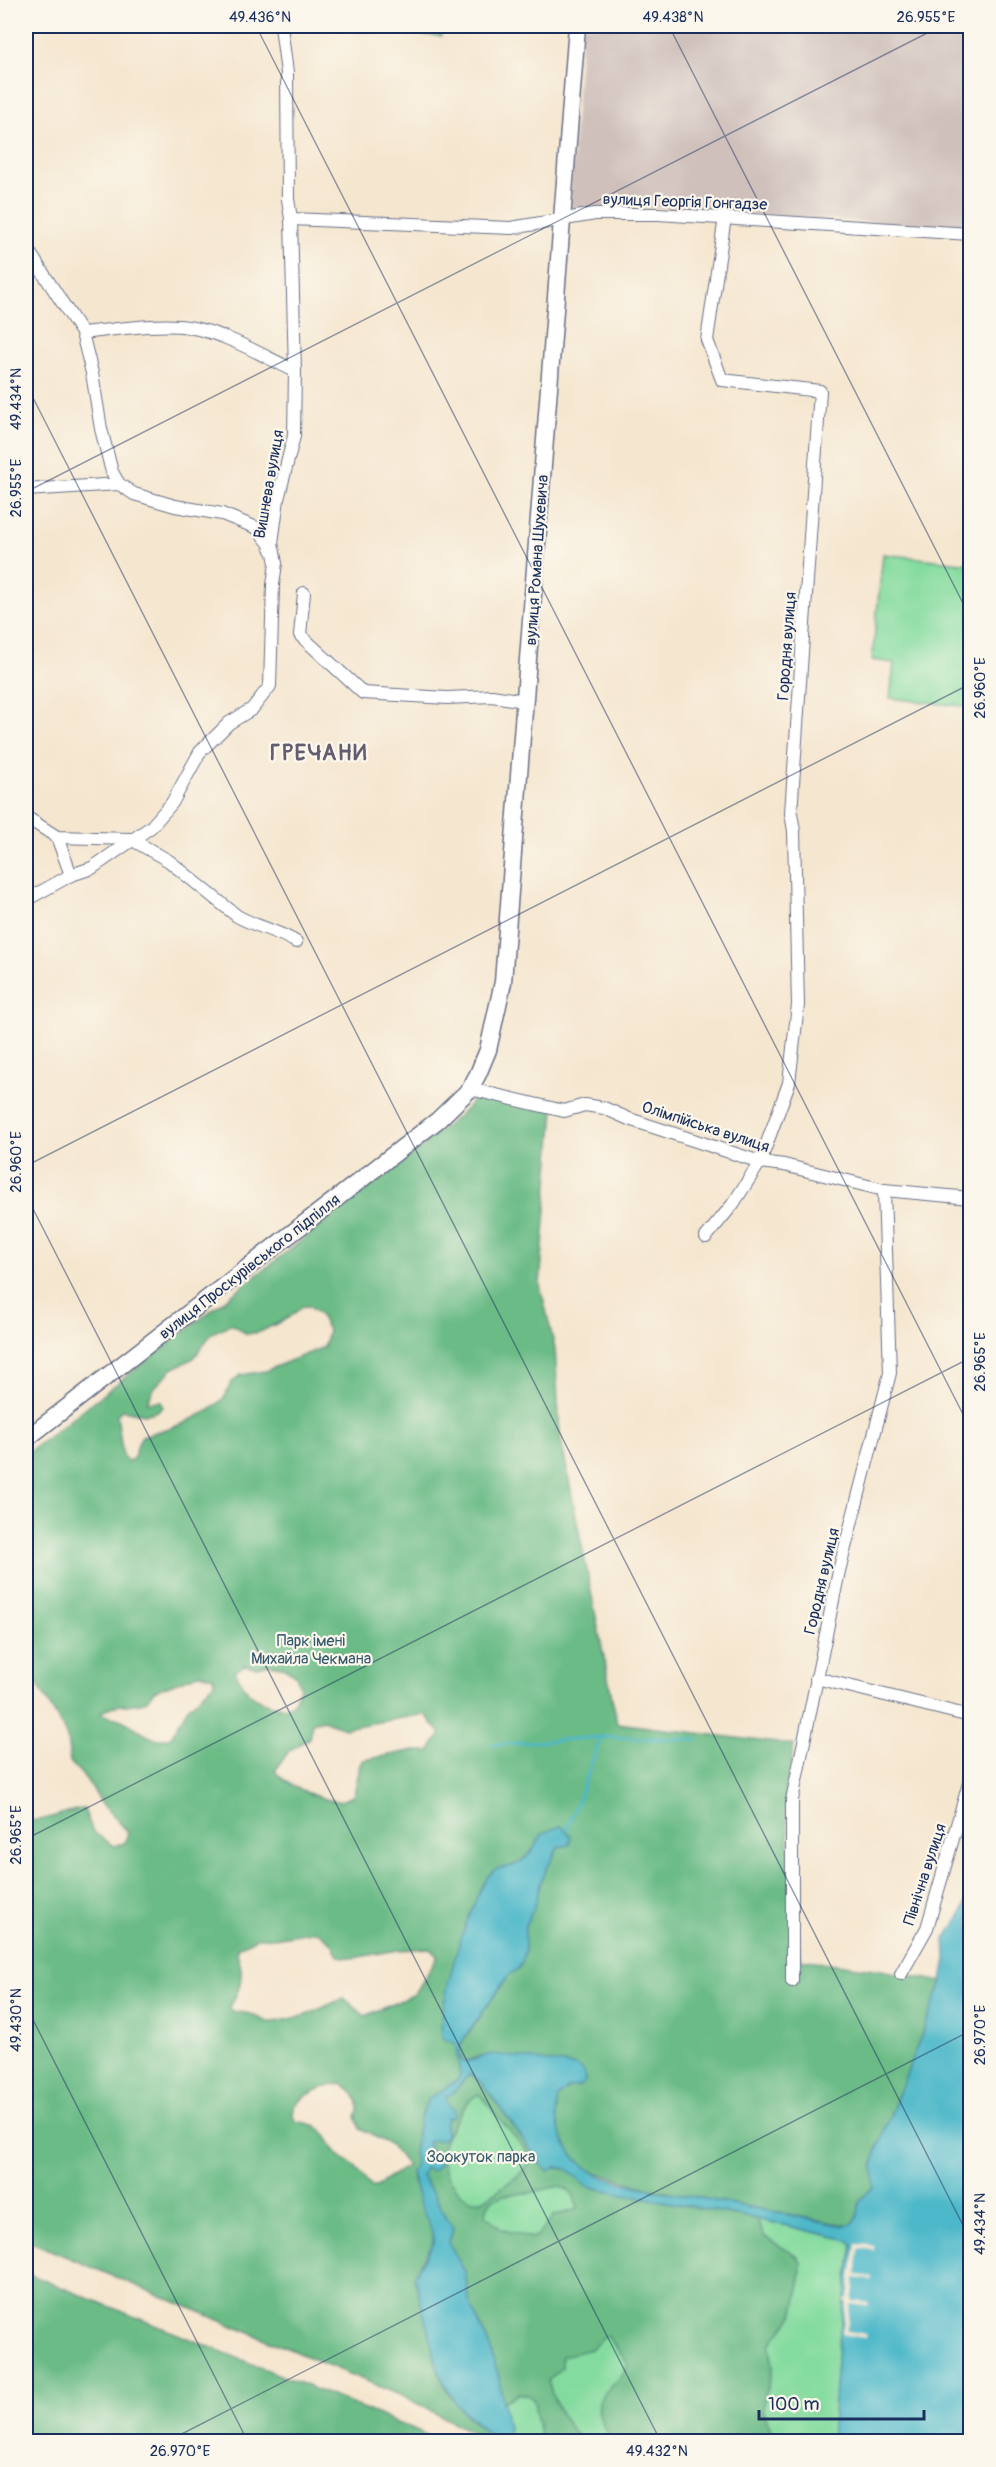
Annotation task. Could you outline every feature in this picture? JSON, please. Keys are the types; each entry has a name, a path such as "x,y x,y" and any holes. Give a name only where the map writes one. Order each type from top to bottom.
{"main road":[{"name":"вулиця Романа Шухевича","path":"470,1089 488,1050 503,982 576,26"},
{"name":"вулиця Проскурівського підпілля","path":"26,1439 438,1120 470,1089"}],"street":[{"name":"Вишнева вулиця","path":"26,900 71,875 92,868 151,827 172,803 200,752 229,723 252,709 270,686 273,585 276,563 272,543 278,499 294,436 295,371 291,219 288,199 287,74 280,26"},
{"name":"вулиця Георгія Гонгадзе","path":"291,219 511,228 563,218 616,214 725,217 970,234"},
{"name":"Городня вулиця","path":"725,217 707,340 722,380 820,391 791,813 794,831 798,1005 789,1083 760,1162"},
{"path":"26,242 33,258 82,333 92,373 100,429 112,472 119,484 134,494 175,506 222,514 257,528 269,543 276,563"},
{"path":"82,333 188,326 222,337 295,371"},
{"path":"26,490 119,484"},
{"path":"304,593 300,635 363,693 447,698 492,696 525,701"},
{"path":"26,817 57,837 131,839 168,861 237,916 248,922 281,932 296,942"},
{"path":"57,837 71,875"},
{"name":"Олімпійська вулиця","path":"470,1089 564,1111 585,1105 604,1108 760,1162 784,1165 884,1190 970,1198"},
{"path":"706,1237 733,1204 760,1162"},
{"name":"Городня вулиця","path":"792,1981 792,1800 839,1571 890,1373 884,1190"},
{"path":"816,1678 970,1716"},
{"name":"Північна вулиця","path":"901,1974 927,1928 970,1780"}],"shaded area":[{"path":"582,26 970,26 970,229 658,208 595,209 569,212"}],"green space":[{"path":"349,26 442,26 441,36 349,30"},
{"path":"883,554 970,564 970,707 890,698 894,663 872,660"},
{"name":"Парк імені Михайла Чекмана","path":"479,1092 554,1109 540,1285 555,1348 560,1435 617,1723 794,1745 785,1799 800,1959 881,1970 942,1982 877,2150 873,2166 874,2187 860,2200 859,2216 850,2226 639,2186 589,2170 572,2155 561,2136 555,2111 557,2097 568,2088 580,2086 481,2056 463,2062 459,2053 460,2046 508,1976 518,1969 525,1953 525,1925 535,1906 541,1880 558,1847 569,1845 543,1833 533,1849 520,1862 491,1873 471,1911 456,1965 448,2041 455,2043 460,2074 458,2080 428,2099 419,2120 414,2153 415,2164 411,2171 433,2234 433,2244 419,2266 418,2289 439,2373 447,2390 465,2414 489,2435 489,2441 476,2441 477,2435 405,2397 26,2240 26,1820 41,1820 84,1809 93,1832 114,1846 125,1843 128,1832 102,1804 86,1779 70,1762 67,1738 62,1726 31,1673 28,1661 33,1650 26,1642 26,1454 409,1157 465,1110","holes":["308,1306 319,1314 328,1330 324,1347 265,1371 241,1375 231,1383 225,1397 210,1410 180,1425 142,1436 133,1459 127,1461 123,1457 117,1415 122,1410 148,1414 163,1407 161,1401 147,1402 155,1387 172,1369 194,1358 212,1333 231,1324 247,1334 260,1332 288,1318 302,1307","245,1665 281,1666 296,1675 300,1688 292,1705 285,1707 273,1705 254,1697 242,1684 235,1671","201,1673 213,1677 214,1683 187,1709 171,1737 163,1739 150,1737 126,1722 101,1713 109,1708 137,1704 149,1698 154,1691","425,1714 441,1734 429,1751 410,1751 364,1760 360,1764 354,1795 341,1801 321,1798 303,1790 286,1781 275,1771 289,1751 309,1738 312,1723 323,1720 344,1728","317,1931 332,1943 338,1956 354,1958 398,1950 430,1948 438,1956 415,1994 365,2016 344,1998 304,2016 267,2022 251,2014 232,2011 229,2006 237,1994 241,1978 237,1948 256,1938 274,1938","341,2084 350,2089 358,2102 356,2117 360,2129 391,2145 407,2166 377,2187 371,2187 358,2170 339,2155 322,2130 313,2125 295,2121 293,2113 300,2100 325,2087"]},
{"name":"Зоокуток парка","path":"465,2075 589,2187 757,2219 849,2240 853,2244 838,2347 831,2441 505,2441 508,2428 435,2154"},
{"path":"465,2075 472,2075 482,2083 543,2167 567,2169 589,2187 757,2219 764,2236 798,2257 801,2263 800,2284 793,2316 770,2345 773,2369 763,2406 771,2432 770,2441 612,2441 600,2417 599,2405 601,2398 626,2370 628,2364 606,2335 591,2349 562,2356 562,2367 548,2380 561,2414 583,2441 541,2441 534,2401 530,2396 519,2393 503,2402 489,2345 470,2304 465,2272 449,2243 453,2228 422,2176 429,2151 429,2141 446,2135 446,2118 454,2110 446,2104 446,2096 462,2083","holes":["479,2094 529,2154 527,2164 518,2176 490,2196 474,2200 466,2197 454,2186 445,2171 441,2156 445,2141 455,2121 468,2103","559,2186 572,2194 578,2209 554,2216 538,2235 532,2238 501,2229 486,2215 488,2205 492,2200 504,2195 528,2193"]},
{"path":"26,2273 409,2427 439,2441 26,2441"}],"water":[{"path":"561,1826 571,1836 569,1845 558,1847 541,1880 535,1906 525,1925 525,1953 522,1962 518,1969 508,1976 470,2030 460,2046 460,2059 466,2062 493,2054 577,2066 584,2072 585,2081 580,2086 568,2088 558,2097 557,2118 566,2146 579,2162 596,2174 634,2186 845,2226 856,2220 860,2200 874,2187 873,2166 877,2150 942,1982 946,1958 945,1939 962,1914 970,1893 970,2441 831,2441 838,2347 853,2245 849,2240 757,2219 589,2187 567,2169 557,2167 548,2171 482,2083 469,2074 452,2094 446,2096 447,2104 454,2110 454,2117 446,2119 446,2135 442,2140 429,2141 429,2151 439,2160 438,2166 432,2171 425,2168 422,2176 453,2228 449,2243 465,2272 470,2304 489,2345 498,2373 508,2428 505,2441 489,2441 489,2435 457,2405 439,2373 414,2276 433,2244 433,2234 420,2204 411,2171 415,2164 414,2153 419,2120 428,2099 458,2080 460,2074 455,2043 443,2039 444,2004 456,1954 483,1886 493,1871 520,1862 533,1849 543,1833"}],"pier":[{"path":"856,2244 874,2246 874,2250 859,2248 856,2275 872,2277 871,2280 855,2278 852,2301 868,2303 868,2306 851,2304 846,2331 865,2334 865,2338 842,2334 847,2303 844,2300 848,2299"}],"waterway":[{"path":"491,1745 601,1737"},
{"path":"567,1830 601,1737 697,1740"}],"district":[{"name":"ГРЕЧАНИ","path":"319,752"}]}
